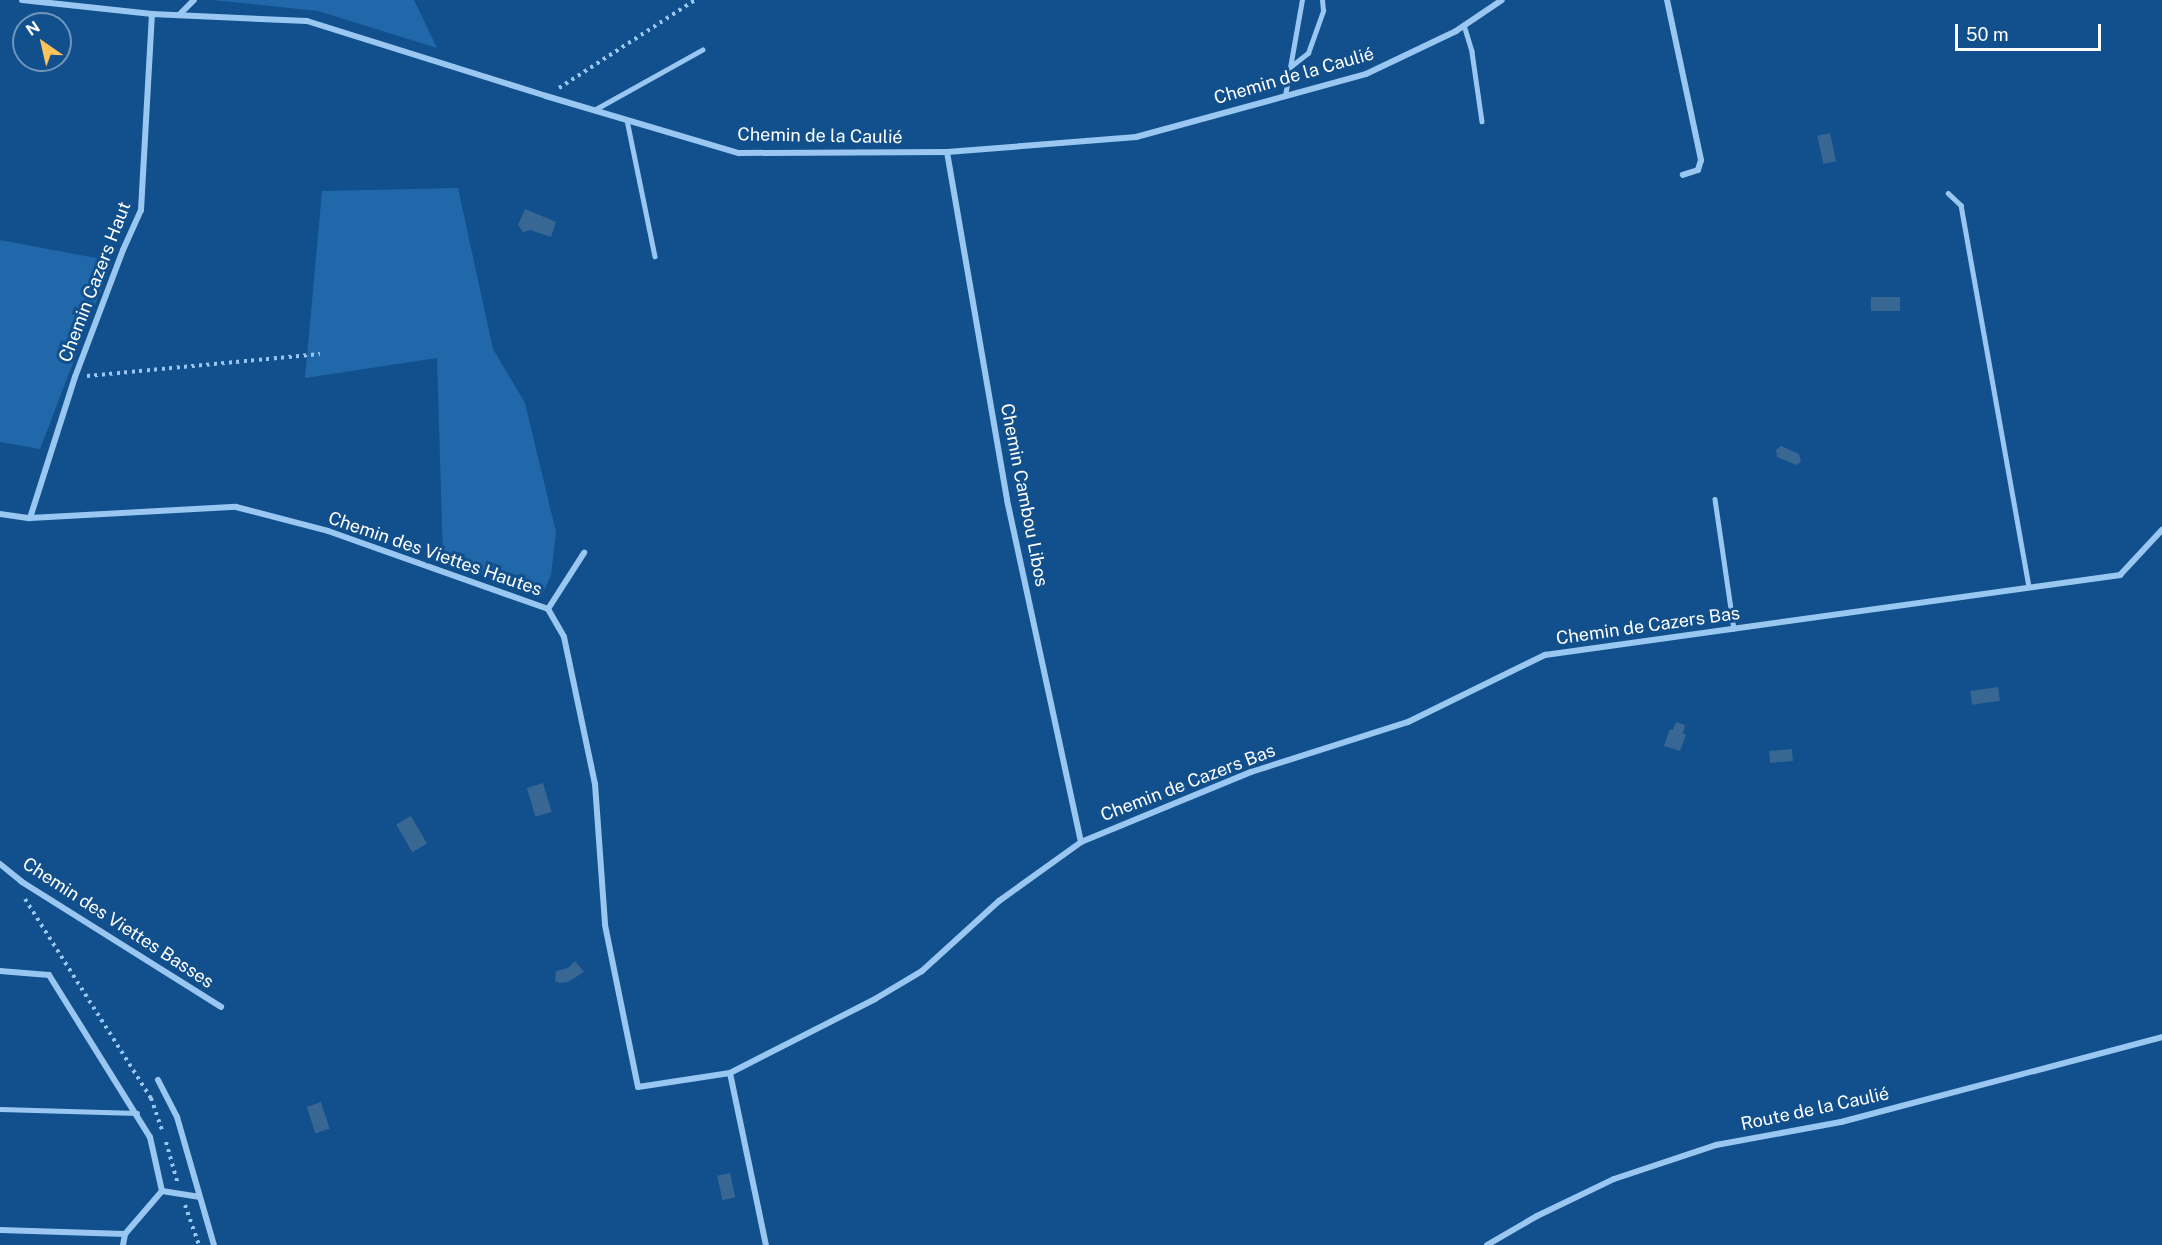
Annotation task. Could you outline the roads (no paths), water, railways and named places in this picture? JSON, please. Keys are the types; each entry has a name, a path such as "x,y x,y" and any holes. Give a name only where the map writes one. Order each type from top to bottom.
{"street":[{"name":"Chemin de la Caulié","path":"22,0 152,14 307,21 546,96 739,153 947,152 1136,136 1366,74 1464,25 1502,0"},
{"path":"179,15 194,0"},
{"path":"1667,0 1701,160 1698,170 1683,175"},
{"name":"Chemin Cazers Haut","path":"30,518 75,377 123,250 141,210 152,14"},
{"name":"Chemin Cambou Libos","path":"947,152 1007,500 1081,842"},
{"name":"Chemin des Viettes Hautes","path":"0,514 30,518 236,507 328,531 548,609 564,637 595,784 605,926 638,1088 730,1073 875,999 922,971 999,901 1081,842"},
{"name":"Chemin de Cazers Bas","path":"1081,842 1251,772 1408,722 1545,655 2120,575 2162,530"},
{"path":"548,609 584,553"},
{"name":"Chemin des Viettes Basses","path":"0,864 22,882 221,1007"},
{"path":"0,971 49,975 150,1137 162,1191"},
{"name":"Route de la Caulié","path":"1487,1245 1537,1216 1614,1179 1716,1145 1841,1122 2162,1037"},
{"path":"730,1073 766,1245"},
{"path":"158,1080 177,1117 214,1245"},
{"path":"162,1191 199,1197"},
{"path":"123,1245 125,1234 162,1191"},
{"path":"0,1230 125,1234"}],"lane":[{"path":"1285,96 1302,0"},
{"path":"1290,68 1308,52 1323,11 1322,0"},
{"path":"1464,25 1472,52 1482,121"},
{"path":"593,110 702,50"},
{"path":"627,120 655,256"},
{"path":"1948,193 1960,205 2029,587"},
{"path":"1715,499 1734,629"},
{"path":"0,1109 137,1113"}]}
